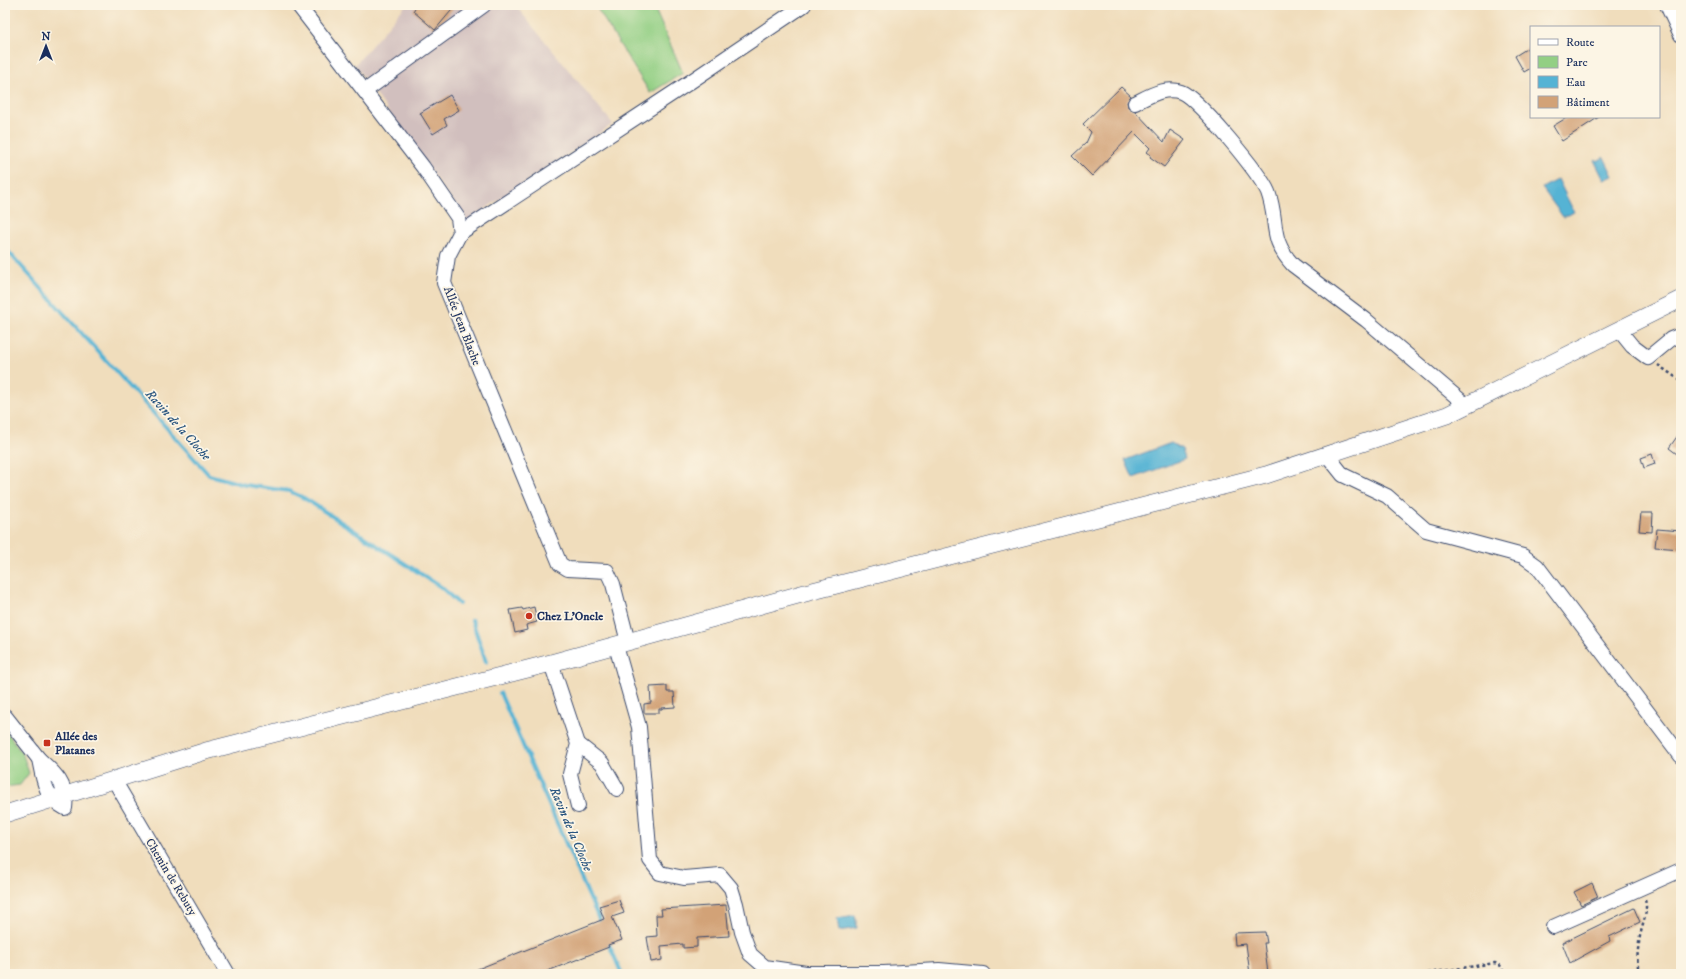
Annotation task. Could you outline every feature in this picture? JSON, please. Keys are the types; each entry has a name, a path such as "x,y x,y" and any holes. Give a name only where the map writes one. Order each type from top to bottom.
{"main road":[{"path":"5,814 61,801 116,785 206,751 551,663 805,593 1266,475 1447,415 1681,299"},
{"path":"5,826 61,801"}],"street":[{"path":"298,5 423,167 458,218 460,233 687,84 804,5"},
{"path":"365,91 484,5"},
{"path":"1668,5 1681,34"},
{"path":"1135,103 1157,93 1170,90 1181,92 1194,100 1228,137 1268,191 1278,245 1284,255 1293,265 1366,320 1466,405"},
{"name":"Allée Jean Blache","path":"460,233 448,256 444,283 560,564 568,569 607,571 613,584 622,644"},
{"path":"1619,330 1632,346 1656,352 1681,335"},
{"path":"1327,455 1343,475 1386,496 1426,530 1523,556 1537,566 1681,756"},
{"path":"622,644 639,727 650,860 660,873 684,878 720,875 731,888 742,932 750,954 765,967 806,973 884,973 940,970 983,974"},
{"path":"551,663 578,744 602,763 616,789"},
{"path":"5,716 39,759 59,779 64,788 61,801"},
{"path":"578,744 570,774 578,806"},
{"name":"Chemin de Rebuty","path":"116,785 228,974"},
{"path":"1553,927 1681,870"}],"path":[{"path":"1656,352 1681,381"},
{"path":"1639,974 1637,960 1646,908 1646,902 1640,888"},
{"path":"1422,974 1494,963 1499,964 1502,967 1504,974"}],"shaded area":[{"path":"406,5 515,5 613,124 467,221 355,65"}],"green space":[{"path":"595,5 653,5 683,73 650,93"},
{"path":"5,729 23,755 29,773 20,785 5,787"}],"water":[{"path":"1604,157 1613,176 1604,180 1594,160 1596,159 1597,161"},
{"path":"1558,179 1574,212 1563,217 1542,188"},
{"path":"1171,443 1182,449 1185,459 1133,478 1125,460"},
{"path":"855,915 857,928 839,931 837,918"}],"building":[{"path":"417,5 456,5 435,30 413,11"},
{"path":"1530,47 1530,69 1524,72 1515,56"},
{"path":"1121,87 1131,96 1127,102 1128,107 1135,111 1164,142 1170,130 1185,140 1164,167 1150,157 1151,155 1147,152 1150,148 1134,132 1092,176 1072,156 1086,143 1091,132 1083,124"},
{"path":"450,95 459,110 444,119 447,125 433,134 420,113"},
{"path":"1566,118 1597,118 1562,141 1553,126"},
{"path":"1681,431 1681,457 1669,448"},
{"path":"1652,454 1655,464 1644,468 1641,458"},
{"path":"1641,513 1653,513 1652,532 1639,531"},
{"path":"1657,529 1681,531 1681,549 1655,547"},
{"path":"534,607 537,622 526,625 527,630 515,633 510,610 522,608 523,610"},
{"path":"667,686 667,692 674,692 675,707 659,709 659,713 644,713 644,704 651,703 650,687"},
{"path":"1592,883 1598,897 1581,905 1574,892"},
{"path":"619,900 624,913 612,917 622,940 608,945 609,947 540,974 465,974 604,919 599,906"},
{"path":"726,905 729,936 697,938 697,947 683,948 683,944 661,946 662,960 651,962 647,937 657,936 656,915 662,915 661,909"},
{"path":"1634,908 1640,922 1609,937 1610,941 1570,963 1562,943"},
{"path":"1265,932 1267,943 1264,943 1268,973 1250,974 1246,944 1235,945 1234,933"}],"waterway":[{"name":"Ravin de la Cloche","path":"5,248 209,475 245,485 289,491 304,498 441,587 459,604"},
{"name":"Ravin de la Cloche","path":"472,620 486,662"},
{"name":"Ravin de la Cloche","path":"500,693 602,926"},
{"name":"Ravin de la Cloche","path":"607,940 622,974"}],"place":[{"name":"Chez L'Oncle","path":"529,616"},
{"name":"Allée des Platanes","path":"47,743"}]}
